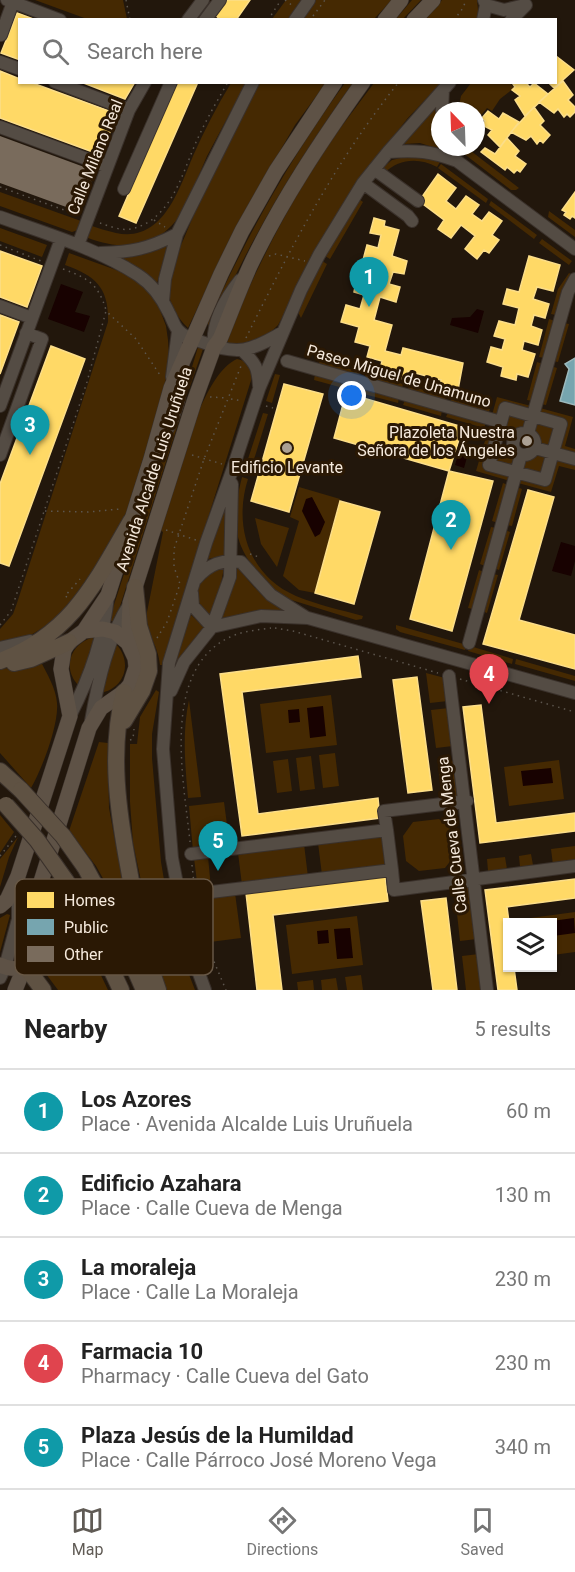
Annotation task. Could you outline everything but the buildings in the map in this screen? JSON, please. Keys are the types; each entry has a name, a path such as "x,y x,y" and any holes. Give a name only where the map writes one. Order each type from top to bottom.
{"highway":[{"path":"0,663 49,636 82,602 128,515"},
{"path":"118,732 142,691 148,671 148,654 139,626 135,586"},
{"path":"0,663 31,660 69,642"},
{"path":"124,692 120,711 116,773 120,824 130,879"},
{"path":"0,771 21,790 63,836 92,879"},
{"path":"3,802 37,840 65,879"},
{"path":"31,975 43,990"},
{"path":"114,975 121,990"},
{"path":"137,975 144,990"},
{"path":"154,975 158,990"}],"main road":[{"path":"387,18 401,0"},
{"path":"416,18 433,0"},
{"name":"Avenida Alcalde Luis Uruñuela","path":"84,631 108,595 128,515 151,459 167,384 184,361 242,231 276,171 334,84"},
{"name":"Avenida Alcalde Luis Uruñuela","path":"42,879 90,728 101,708 124,692 134,676 135,658 129,624 130,603 190,412 214,347 220,339 249,268 294,184 362,84"},
{"path":"69,642 84,631 109,630 122,637 132,649"},
{"name":"Avenida Alcalde Luis Uruñuela","path":"16,879 70,716 61,659 69,642"},
{"name":"Avenida Alcalde Luis Uruñuela","path":"3,903 15,881"},
{"path":"15,990 22,975"}],"street":[{"path":"190,18 203,0"},
{"path":"209,18 220,0"},
{"path":"296,18 309,0"},
{"path":"1,35 10,1 55,18"},
{"path":"483,18 485,2 504,10 528,3"},
{"path":"513,18 528,3"},
{"path":"0,62 18,68"},
{"path":"61,84 129,110"},
{"name":"Calle Milano Real","path":"78,245 106,166 129,110 144,84"},
{"path":"124,189 170,84"},
{"path":"163,301 165,279 177,234 252,84"},
{"path":"444,102 447,86"},
{"path":"176,879 172,858 163,749 169,663 206,543 234,468 259,389 301,290 319,255 363,183 447,86"},
{"path":"0,127 106,166"},
{"path":"388,152 415,150 434,152 458,161 575,249"},
{"path":"456,156 458,161"},
{"path":"374,169 418,201"},
{"path":"363,183 408,216 411,221"},
{"path":"0,217 99,253 140,276 154,287 178,331 192,339 214,347 244,349 263,344 283,332"},
{"path":"99,253 127,252 154,246 177,234"},
{"path":"0,406 61,239"},
{"path":"528,433 568,292 575,279"},
{"path":"0,306 32,318"},
{"name":"Avenida Alcalde Luis Uruñuela","path":"167,384 178,331"},
{"path":"0,455 42,339 26,333"},
{"path":"244,349 255,363 259,389"},
{"path":"151,459 169,429 183,387 184,361"},
{"name":"Paseo Miguel de Unamuno","path":"288,362 501,422"},
{"path":"505,408 561,424 545,480 489,465 501,422 505,408"},
{"path":"513,442 520,433 528,433 534,437 535,448"},
{"path":"497,437 513,442"},
{"path":"513,442 516,452 521,455 528,455 535,448"},
{"path":"535,448 575,459"},
{"path":"469,643 521,455"},
{"path":"168,698 184,662 212,627 230,577 230,510 234,468"},
{"path":"212,627 193,606 193,585 204,570 230,555"},
{"path":"230,555 241,562 271,595 308,618"},
{"name":"Avenida Alcalde Luis Uruñuela","path":"90,728 109,630 108,595"},
{"name":"Avenida Alcalde Luis Uruñuela","path":"70,716 109,630 130,603"},
{"path":"212,627 261,616 308,618 575,693"},
{"path":"0,648 49,636"},
{"name":"Calle Cueva de Menga","path":"449,676 488,990"},
{"path":"466,801 384,811 394,890 575,866"},
{"path":"191,854 387,830"},
{"path":"213,892 392,870"},
{"path":"2,970 15,929"},
{"path":"200,975 205,990"}],"path":[{"path":"126,0 130,18"},
{"path":"269,18 281,0"},
{"path":"456,18 466,0"},
{"path":"156,640 166,622 180,584 174,567 174,549 204,459 241,368 244,349 286,257 337,168 398,84"},
{"path":"267,257 276,254 306,261"},
{"path":"0,625 11,611 87,382 106,311 136,339 167,384"},
{"path":"244,349 254,338"},
{"path":"205,400 207,396 227,398"},
{"path":"231,399 244,401"},
{"path":"265,406 273,408"},
{"path":"188,453 253,474"},
{"path":"45,510 128,515"},
{"path":"163,529 206,543"},
{"path":"230,555 259,557"},
{"path":"194,879 182,760 182,710 197,666 213,649 228,638 244,632 271,628 293,631 575,712"},
{"path":"213,959 226,990"}],"shaded area":[{"path":"35,0 123,0 127,18 84,18"},
{"path":"286,0 302,0 289,18 273,18"},
{"path":"316,0 392,0 375,18 302,18"},
{"path":"412,0 421,0 404,18 397,18"},
{"path":"442,0 477,0 479,18 427,18"},
{"path":"230,84 245,84 207,156 185,208 176,221 155,239 143,243 117,245 88,238 86,233 89,225 116,233 132,234 146,230 157,222 175,198 206,128"},
{"path":"258,84 325,84 295,125 237,225 188,328 179,318 171,303 168,290 170,271 219,157"},
{"path":"344,84 352,84 313,141 258,231 212,326 207,324 270,200"},
{"path":"373,84 440,84 407,119 359,181 278,325 253,342 224,343 258,268 296,196 325,149"},
{"path":"470,84 511,84 514,88 500,99 492,111 487,108 485,110 485,102 460,102 461,96"},
{"path":"431,113 431,146 420,143 404,144"},
{"path":"413,155 432,158 440,162 437,167 423,162 409,161 402,162 384,173 380,170 392,160"},
{"path":"467,156 477,156 519,188 511,190"},
{"path":"441,164 488,199 486,203 438,168"},
{"path":"0,192 81,221 78,230 72,232 0,206"},
{"path":"359,199 363,202 330,259 325,256"},
{"path":"491,201 537,235 534,239 489,205"},
{"path":"549,211 575,230 575,237 548,217"},
{"path":"0,228 47,245 42,257 0,241"},
{"path":"542,239 572,261 569,265 539,243"},
{"path":"170,243 157,283 141,269 113,257 143,255"},
{"path":"69,253 130,275 143,285 157,302 166,326 168,340 169,356 165,387 127,511 95,572 60,617 31,635 0,642 0,629 13,614 17,603 108,322 108,310 103,292 85,274 65,265"},
{"path":"322,261 327,264 301,318 298,312"},
{"path":"569,273 574,276 556,315 551,314 558,289"},
{"path":"61,284 83,292 75,312 90,316 84,332 48,319"},
{"path":"477,309 484,311 478,333 450,325 452,318 470,317"},
{"path":"549,319 555,321 544,358 539,357"},
{"path":"563,323 569,324 558,362 553,361"},
{"path":"198,347 203,349 189,389 186,387"},
{"path":"237,359 248,362 253,374 162,665 160,665 146,617 163,532 160,530 199,410 223,369"},
{"path":"320,360 360,372 358,377 318,366"},
{"path":"537,362 543,364 532,401 527,400"},
{"path":"551,366 557,368 546,405 541,404"},
{"path":"366,373 403,384 402,389 364,379"},
{"path":"275,374 280,375 272,403 266,401"},
{"path":"315,374 356,386 354,391 314,380"},
{"path":"409,386 446,396 445,402 407,391"},
{"path":"361,387 399,398 398,403 360,393"},
{"path":"182,397 186,399 115,622 109,620"},
{"path":"497,397 531,406 529,411 501,403 498,417 492,415"},
{"path":"452,398 490,409 488,414 450,403"},
{"path":"405,400 442,410 441,416 403,405"},
{"path":"540,408 573,417 565,446 575,449 575,455 557,450 565,421 538,413"},
{"path":"448,412 486,423 484,428 446,417"},
{"path":"263,413 268,414 252,466 246,465"},
{"path":"508,414 527,419 524,429 514,433 511,437 502,435"},
{"path":"535,422 554,427 549,448 539,445 533,432"},
{"path":"490,424 495,425 483,467 511,475 510,481 476,471"},
{"path":"499,443 510,446 516,456 513,466 494,461"},
{"path":"460,448 469,450 464,468 455,465"},
{"path":"536,453 546,456 541,474 522,469 525,459"},
{"path":"555,458 575,464 575,470 559,466 551,492 518,483 520,477 547,485"},
{"path":"242,477 248,479 244,497 244,531 256,563 280,587 296,596 363,616 362,619 356,620 285,598 271,587 253,567 240,544 237,532 236,506"},
{"path":"503,483 508,485 498,523 492,521"},
{"path":"299,487 340,499 315,593 299,590 283,576 299,521 290,517"},
{"path":"517,487 522,489 512,526 506,525"},
{"path":"312,497 325,522 320,534 315,537 302,511 306,499"},
{"path":"225,507 226,555 208,559 206,558"},
{"path":"255,518 289,528 277,567 261,544"},
{"path":"491,527 496,528 485,566 480,564"},
{"path":"505,530 510,532 499,570 494,568"},
{"path":"561,542 575,546 575,561 571,576 552,571"},
{"path":"238,566 258,591 284,609 283,611 252,613 220,620"},
{"path":"224,567 221,584 209,618 198,600 197,586 206,576"},
{"path":"479,570 484,572 473,609 468,608"},
{"path":"493,574 498,575 487,613 482,611"},
{"path":"189,613 204,627 174,671 172,670"},
{"path":"396,625 467,645 465,650 400,632 396,629"},
{"path":"96,638 79,686 71,672 71,657 79,645"},
{"path":"116,644 124,659 124,674 115,686 100,693"},
{"path":"470,646 513,659 512,664 468,651"},
{"path":"516,659 575,676 575,681 515,664"},
{"path":"40,660 55,692 57,712 49,746 31,788 0,753 0,669 22,666"},
{"path":"426,673 445,678 448,701 430,703"},
{"path":"156,690 159,692 152,734 152,758 164,879 141,879 133,843 130,744 137,744 140,717"},
{"path":"331,695 337,745 266,753 260,704"},
{"path":"189,700 201,797 188,798 185,736"},
{"path":"323,706 326,736 310,738 307,708"},
{"path":"449,708 453,746 436,748 431,710"},
{"path":"299,709 300,722 289,723 288,710"},
{"path":"99,742 108,743 109,808 124,879 103,879 69,831"},
{"path":"335,753 339,786 323,788 319,755"},
{"path":"311,756 315,789 300,791 296,758"},
{"path":"288,759 292,791 277,793 273,761"},
{"path":"455,760 460,798 442,800 438,763"},
{"path":"559,760 564,799 509,806 504,767"},
{"path":"551,768 553,783 523,786 521,771"},
{"path":"224,802 230,847 193,851 189,806"},
{"path":"0,815 14,832 0,853"},
{"path":"439,819 452,830 455,855 445,868 419,871 406,861 403,836 413,822"},
{"path":"384,834 388,867 322,875 318,843"},
{"path":"18,837 9,857 0,887 0,859"},
{"path":"304,844 308,877 242,885 238,853"},
{"path":"575,846 575,862 553,865 551,849"},
{"path":"531,854 533,865 520,867 519,856"},
{"path":"208,856 210,879 197,879 194,858"},
{"path":"505,857 507,869 488,871 487,859"},
{"path":"470,884 477,939 460,941 454,886"},
{"path":"235,893 241,938 213,942 213,895"},
{"path":"575,912 575,952 557,954 557,918 530,918"},
{"path":"7,914 10,915 0,952 0,918"},
{"path":"357,916 363,965 292,974 286,925"},
{"path":"574,918 575,933 557,935 557,920"},
{"path":"350,928 353,958 337,959 334,929"},
{"path":"328,930 329,943 318,944 317,931"},
{"path":"479,954 483,990 466,990 462,956"},
{"path":"47,975 101,975 108,990 58,990"},
{"path":"161,975 189,975 195,990 164,990"},
{"path":"361,975 363,990 347,990 345,977"},
{"path":"336,978 338,990 322,990 321,980"},
{"path":"313,980 314,990 298,990 297,982"}],"place":[{"name":"Los Azores","path":"369,307"},
{"name":"Plazoleta Nuestra Señora de los Ángeles","path":"527,441"},
{"name":"Edificio Levante","path":"287,448"},
{"name":"La moraleja","path":"30,455"},
{"name":"Edificio Azahara","path":"451,550"},
{"name":"Farmacia 10","path":"489,704"},
{"name":"Plaza Jesús de la Humildad","path":"218,871"}]}
